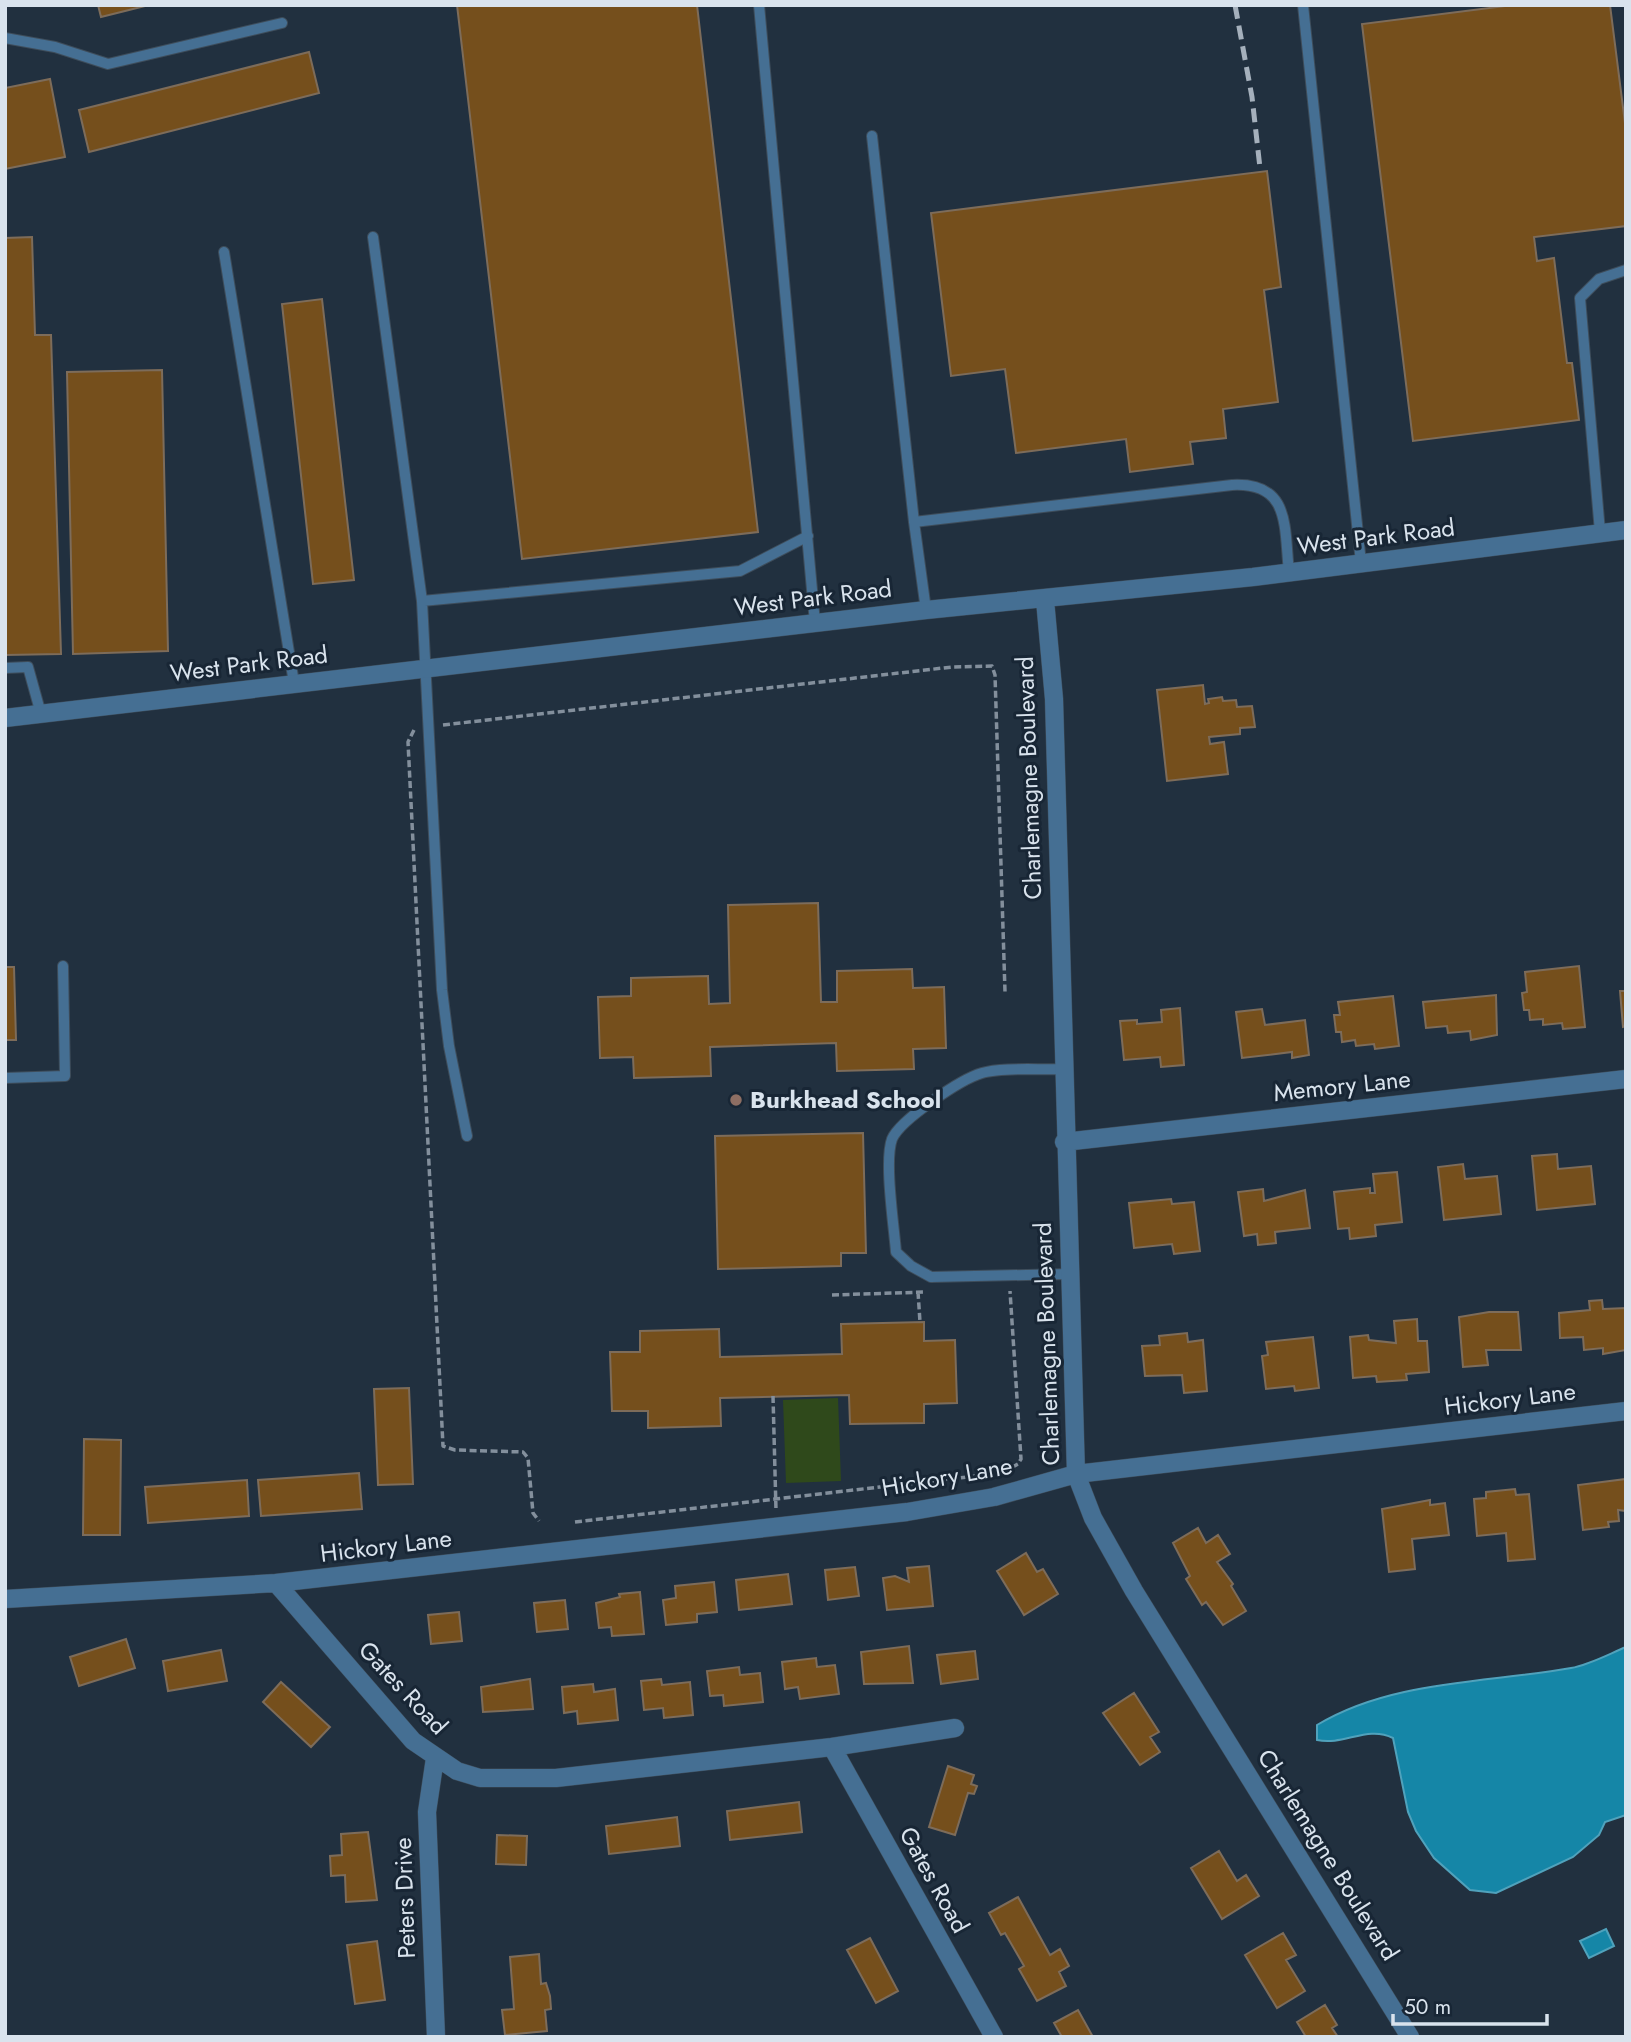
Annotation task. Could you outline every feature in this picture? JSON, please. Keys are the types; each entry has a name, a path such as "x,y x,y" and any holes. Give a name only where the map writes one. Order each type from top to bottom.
{"street":[{"name":"West Park Road","path":"5,718 926,610 1045,600 1289,572 1626,530"},
{"name":"Charlemagne Boulevard","path":"1045,600 1054,699 1064,1142 1076,1474 1093,1518 1134,1591 1410,2037"},
{"name":"Memory Lane","path":"1064,1142 1626,1079"},
{"name":"Hickory Lane","path":"276,1583 907,1511 994,1497 1076,1474 1626,1410"},
{"path":"5,1599 276,1583"},
{"name":"Gates Road","path":"276,1583 413,1741 457,1771 480,1778 556,1778 832,1747 955,1728"},
{"name":"Gates Road","path":"832,1747 994,2037"},
{"name":"Peters Drive","path":"435,1758 427,1812 436,2037"}],"lane":[{"path":"760,5 815,623"},
{"path":"1303,5 1361,563"},
{"path":"5,38 55,47 108,64 282,23"},
{"path":"872,136 926,610"},
{"path":"373,237 422,601 442,990 449,1046 467,1136"},
{"path":"224,251 294,683"},
{"path":"1600,533 1580,298 1599,279 1626,270"},
{"path":"914,522 1250,484 1266,489 1276,499 1282,515 1289,572"},
{"path":"422,601 740,571 808,536"},
{"path":"5,668 28,667 41,714"},
{"path":"5,1078 65,1076 63,966"},
{"path":"1062,1069 982,1073 942,1096 903,1124 892,1139 889,1157 896,1252 911,1266 932,1277 1069,1274"}],"path":[{"path":"443,725 988,664 994,668 995,676 1005,992"},
{"path":"417,728 410,734 408,742 443,1446 455,1450 523,1452 528,1458 533,1513 539,1521"},
{"path":"575,1522 1002,1473 1018,1464 1021,1458 1010,1291"},
{"path":"918,1292 919,1322"},
{"path":"773,1396 777,1517"}],"green space":[{"path":"838,1398 841,1481 786,1483 783,1400"}],"water":[{"path":"1626,1647 1626,1815 1605,1822 1599,1835 1573,1857 1496,1893 1470,1890 1434,1858 1416,1831 1408,1812 1393,1738 1374,1734 1317,1740 1317,1725 1376,1699 1440,1685 1571,1668"},
{"path":"1606,1929 1614,1946 1589,1958 1580,1941"}],"building":[{"path":"98,5 149,5 101,17"},
{"path":"457,5 697,5 758,532 522,559"},
{"path":"1513,5 1610,5 1626,131 1626,226 1534,237 1537,261 1554,258 1567,363 1572,363 1579,420 1413,441 1362,24"},
{"path":"309,52 319,93 89,152 79,110"},
{"path":"50,79 65,157 5,169 5,88"},
{"path":"1267,171 1281,287 1264,290 1278,402 1223,409 1226,438 1190,442 1193,464 1130,472 1126,439 1016,453 1005,369 951,376 931,213"},
{"path":"32,237 35,335 51,335 61,654 5,655 5,238"},
{"path":"322,299 354,580 313,584 282,304"},
{"path":"162,370 168,651 73,654 67,372"},
{"path":"1203,685 1205,704 1209,703 1208,699 1222,697 1223,701 1236,700 1237,707 1252,706 1255,727 1240,728 1240,734 1209,737 1210,744 1224,742 1228,774 1167,781 1157,690"},
{"path":"818,903 821,1002 837,1002 837,971 912,969 913,988 944,987 946,1048 913,1049 914,1069 837,1071 836,1043 710,1047 711,1076 634,1078 633,1057 600,1058 598,997 631,996 631,978 708,976 709,1004 730,1003 728,905"},
{"path":"1579,966 1585,1027 1563,1029 1562,1023 1543,1025 1543,1019 1530,1020 1529,1010 1524,1010 1522,993 1527,992 1525,972"},
{"path":"5,967 14,967 16,1040 5,1040"},
{"path":"1620,991 1626,991 1626,1026 1623,1027"},
{"path":"1496,995 1497,1035 1471,1040 1470,1031 1448,1033 1447,1026 1426,1028 1423,1002"},
{"path":"1393,996 1399,1046 1375,1049 1374,1044 1356,1046 1355,1040 1342,1042 1341,1032 1336,1032 1334,1015 1340,1015 1338,1002"},
{"path":"1180,1008 1184,1065 1161,1067 1160,1057 1124,1060 1120,1021 1137,1020 1137,1024 1162,1022 1161,1010"},
{"path":"1262,1009 1265,1025 1305,1020 1309,1055 1292,1058 1292,1052 1242,1058 1236,1012"},
{"path":"863,1133 866,1253 841,1253 841,1266 718,1269 715,1136"},
{"path":"1557,1154 1558,1169 1591,1166 1595,1204 1537,1210 1532,1156"},
{"path":"1463,1164 1465,1179 1497,1176 1501,1214 1444,1220 1438,1167"},
{"path":"1397,1172 1402,1222 1375,1225 1376,1236 1350,1239 1349,1228 1338,1229 1334,1192 1370,1188 1370,1193 1375,1193 1373,1174"},
{"path":"1263,1189 1264,1201 1305,1190 1310,1228 1275,1232 1276,1243 1258,1245 1257,1234 1244,1236 1238,1192"},
{"path":"1171,1199 1172,1204 1194,1202 1200,1251 1174,1254 1172,1244 1134,1248 1129,1203"},
{"path":"1602,1300 1603,1309 1626,1308 1626,1350 1603,1354 1603,1348 1584,1350 1583,1337 1560,1338 1559,1313 1590,1310 1589,1301"},
{"path":"1489,1312 1518,1312 1521,1350 1486,1350 1488,1365 1463,1367 1459,1317"},
{"path":"1417,1319 1418,1341 1427,1341 1429,1372 1406,1374 1407,1380 1377,1382 1376,1376 1353,1378 1350,1337 1368,1335 1369,1340 1396,1343 1394,1321"},
{"path":"924,1322 924,1341 955,1340 957,1403 924,1404 924,1423 850,1424 849,1395 720,1398 721,1426 648,1428 648,1411 612,1411 610,1352 640,1352 640,1331 719,1329 720,1357 842,1354 841,1324"},
{"path":"1187,1333 1188,1342 1203,1340 1207,1391 1184,1393 1182,1375 1145,1376 1142,1346 1160,1345 1159,1336"},
{"path":"1313,1337 1319,1388 1295,1391 1294,1386 1266,1389 1262,1356 1268,1355 1266,1342"},
{"path":"409,1388 413,1484 378,1485 374,1389"},
{"path":"84,1439 121,1440 120,1535 83,1535"},
{"path":"359,1473 362,1509 261,1516 258,1480"},
{"path":"1626,1479 1626,1511 1618,1510 1619,1521 1608,1522 1609,1527 1583,1530 1578,1485"},
{"path":"247,1480 249,1516 148,1523 145,1487"},
{"path":"1515,1489 1516,1495 1529,1494 1535,1559 1508,1561 1506,1533 1477,1536 1474,1499 1486,1498 1486,1492"},
{"path":"1430,1500 1430,1505 1445,1503 1449,1535 1412,1539 1415,1569 1389,1572 1382,1509"},
{"path":"1198,1528 1206,1543 1218,1535 1230,1554 1217,1562 1233,1584 1231,1586 1246,1611 1223,1625 1206,1602 1202,1605 1186,1579 1190,1576 1173,1543"},
{"path":"1026,1553 1037,1572 1043,1569 1058,1594 1024,1615 997,1571"},
{"path":"929,1566 933,1606 887,1610 883,1578 895,1576 909,1582 907,1568"},
{"path":"855,1567 859,1596 828,1600 825,1570"},
{"path":"788,1574 792,1604 739,1610 736,1580"},
{"path":"714,1582 717,1612 697,1614 697,1622 666,1625 663,1600 676,1598 675,1586"},
{"path":"640,1592 644,1634 612,1636 611,1627 599,1628 596,1603 620,1597 619,1594"},
{"path":"565,1600 568,1629 537,1632 534,1603"},
{"path":"459,1612 462,1641 431,1644 428,1615"},
{"path":"126,1639 135,1668 79,1686 70,1657"},
{"path":"909,1646 913,1683 864,1684 861,1652"},
{"path":"221,1650 227,1681 168,1691 163,1661"},
{"path":"975,1651 978,1679 941,1684 937,1655"},
{"path":"816,1658 817,1667 835,1665 839,1694 800,1699 798,1687 785,1689 782,1662"},
{"path":"739,1667 740,1675 760,1673 763,1702 724,1706 723,1695 710,1696 707,1671"},
{"path":"530,1679 533,1709 483,1712 481,1687"},
{"path":"661,1679 662,1685 690,1682 693,1715 664,1718 663,1708 644,1710 641,1681"},
{"path":"281,1682 330,1727 311,1747 263,1702"},
{"path":"593,1684 594,1692 615,1689 618,1720 578,1724 577,1711 564,1713 562,1687"},
{"path":"1134,1693 1159,1732 1150,1737 1160,1752 1140,1765 1103,1713"},
{"path":"948,1766 974,1775 971,1784 977,1786 974,1794 968,1793 955,1835 929,1827"},
{"path":"799,1802 802,1832 730,1840 727,1811"},
{"path":"677,1817 680,1846 609,1854 606,1826"},
{"path":"368,1832 377,1900 346,1902 345,1875 331,1876 330,1856 342,1855 341,1834"},
{"path":"497,1835 527,1836 526,1865 496,1864"},
{"path":"1219,1851 1237,1881 1246,1875 1259,1896 1222,1919 1191,1868"},
{"path":"1018,1897 1050,1955 1060,1949 1069,1966 1059,1972 1066,1986 1037,2001 1019,1969 1024,1966 1005,1933 1001,1935 989,1913"},
{"path":"1283,1933 1296,1955 1286,1960 1305,1991 1277,2008 1245,1955"},
{"path":"870,1938 898,1991 876,2003 847,1950"},
{"path":"377,1941 385,2000 355,2004 347,1945"},
{"path":"539,1954 541,1984 546,1983 550,1996 551,2009 545,2010 547,2031 505,2035 502,2010 514,2009 510,1957"},
{"path":"1325,2005 1337,2025 1332,2028 1338,2037 1306,2037 1297,2022"},
{"path":"1078,2010 1093,2037 1062,2037 1054,2023"}],"railway":[{"path":"1235,5 1252,97 1260,168"}],"place":[{"name":"Burkhead School","path":"736,1100"}]}
